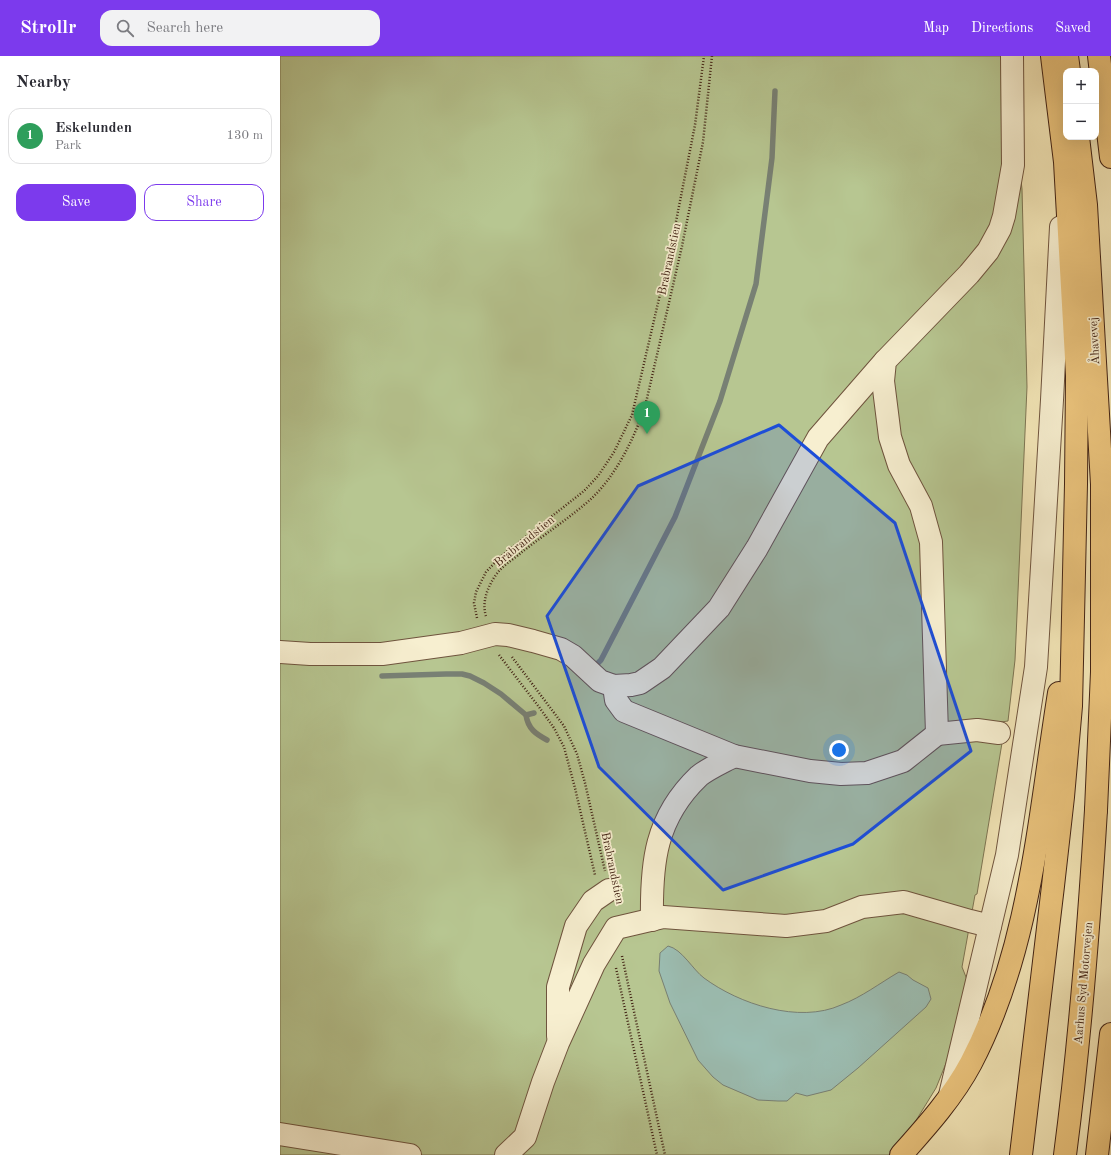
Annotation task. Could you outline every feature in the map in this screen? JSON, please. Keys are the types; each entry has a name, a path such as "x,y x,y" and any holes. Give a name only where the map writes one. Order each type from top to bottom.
{"main road":[{"path":"1021,1155 1063,797 1071,706 1077,376 1065,162 1052,56"},
{"path":"1067,56 1069,68"},
{"path":"1099,56 1111,157"},
{"name":"Åhavevej","path":"1078,140 1086,206 1102,484 1102,672 1096,810"},
{"path":"901,1155 926,1128 950,1096 970,1065 989,1024 1008,972 1036,845 1072,603"},
{"name":"Aarhus Syd Motorvejen","path":"1065,1155 1074,1081 1091,901 1096,810"},
{"path":"1097,1155 1111,1034"}],"lane":[{"path":"280,652 310,654 382,654 461,643 490,636 508,635 561,650 573,656 600,681 614,686 631,686 640,683 662,668 718,608 757,548 818,438 886,361 969,274 988,251 1000,229 1004,216 1013,165 1012,56"},
{"path":"950,1096 1007,855 1036,667 1065,162"},
{"path":"886,361 883,381 890,437 899,465 921,506 931,542 937,734"},
{"path":"614,686 616,700 624,711 734,756 810,771 841,774 867,773 903,761 937,734 977,730 999,733"},
{"path":"652,920 653,864 658,842 667,819 680,798 700,775 734,756"},
{"path":"558,1043 558,987 576,926 593,901 604,893"},
{"path":"506,1155 525,1137 543,1082 558,1043 594,964 613,933 663,917 786,926 826,921 862,907 904,902 990,926"},
{"path":"280,1134 410,1155"}],"path":[{"path":"604,893 564,747 554,728 478,621 474,603 476,592 486,572 500,557 584,491 598,476 614,452 632,415 671,247 695,125 704,56"},
{"name":"Brabrandstien","path":"604,893 585,783 576,754 564,726 490,636 484,607 487,591 499,571 592,497 609,477 636,431 645,407 659,349 691,202 703,142 712,56"},
{"path":"613,933 629,1031 657,1155"},
{"path":"613,933 665,1155"}],"highlighted area":[{"path":"779,425 895,523 971,751 853,844 723,890 599,767 547,616 638,486"}],"green space":[{"path":"280,56 1006,56 1022,189 1027,387 1015,660 1008,721 1001,722 998,742 1002,743 977,894 975,895 962,967 968,982 955,1041 936,1088 912,1127 889,1155 280,1155"}],"water":[{"path":"668,946 683,955 704,978 734,996 752,1003 788,1012 824,1010 841,1005 871,990 899,972 907,975 928,988 931,999 926,1007 831,1090 807,1096 796,1093 787,1101 758,1100 723,1085 713,1077 698,1060 670,1003 659,971 660,953"}],"waterway":[{"path":"597,664 601,660 675,517 720,401 756,284 772,158 775,91"},
{"path":"382,676 462,674 484,683 501,694 526,715 534,713"},
{"path":"526,715 527,720 533,730 539,736 547,740"}],"place":[{"name":"Eskelunden","path":"647,434"}]}
